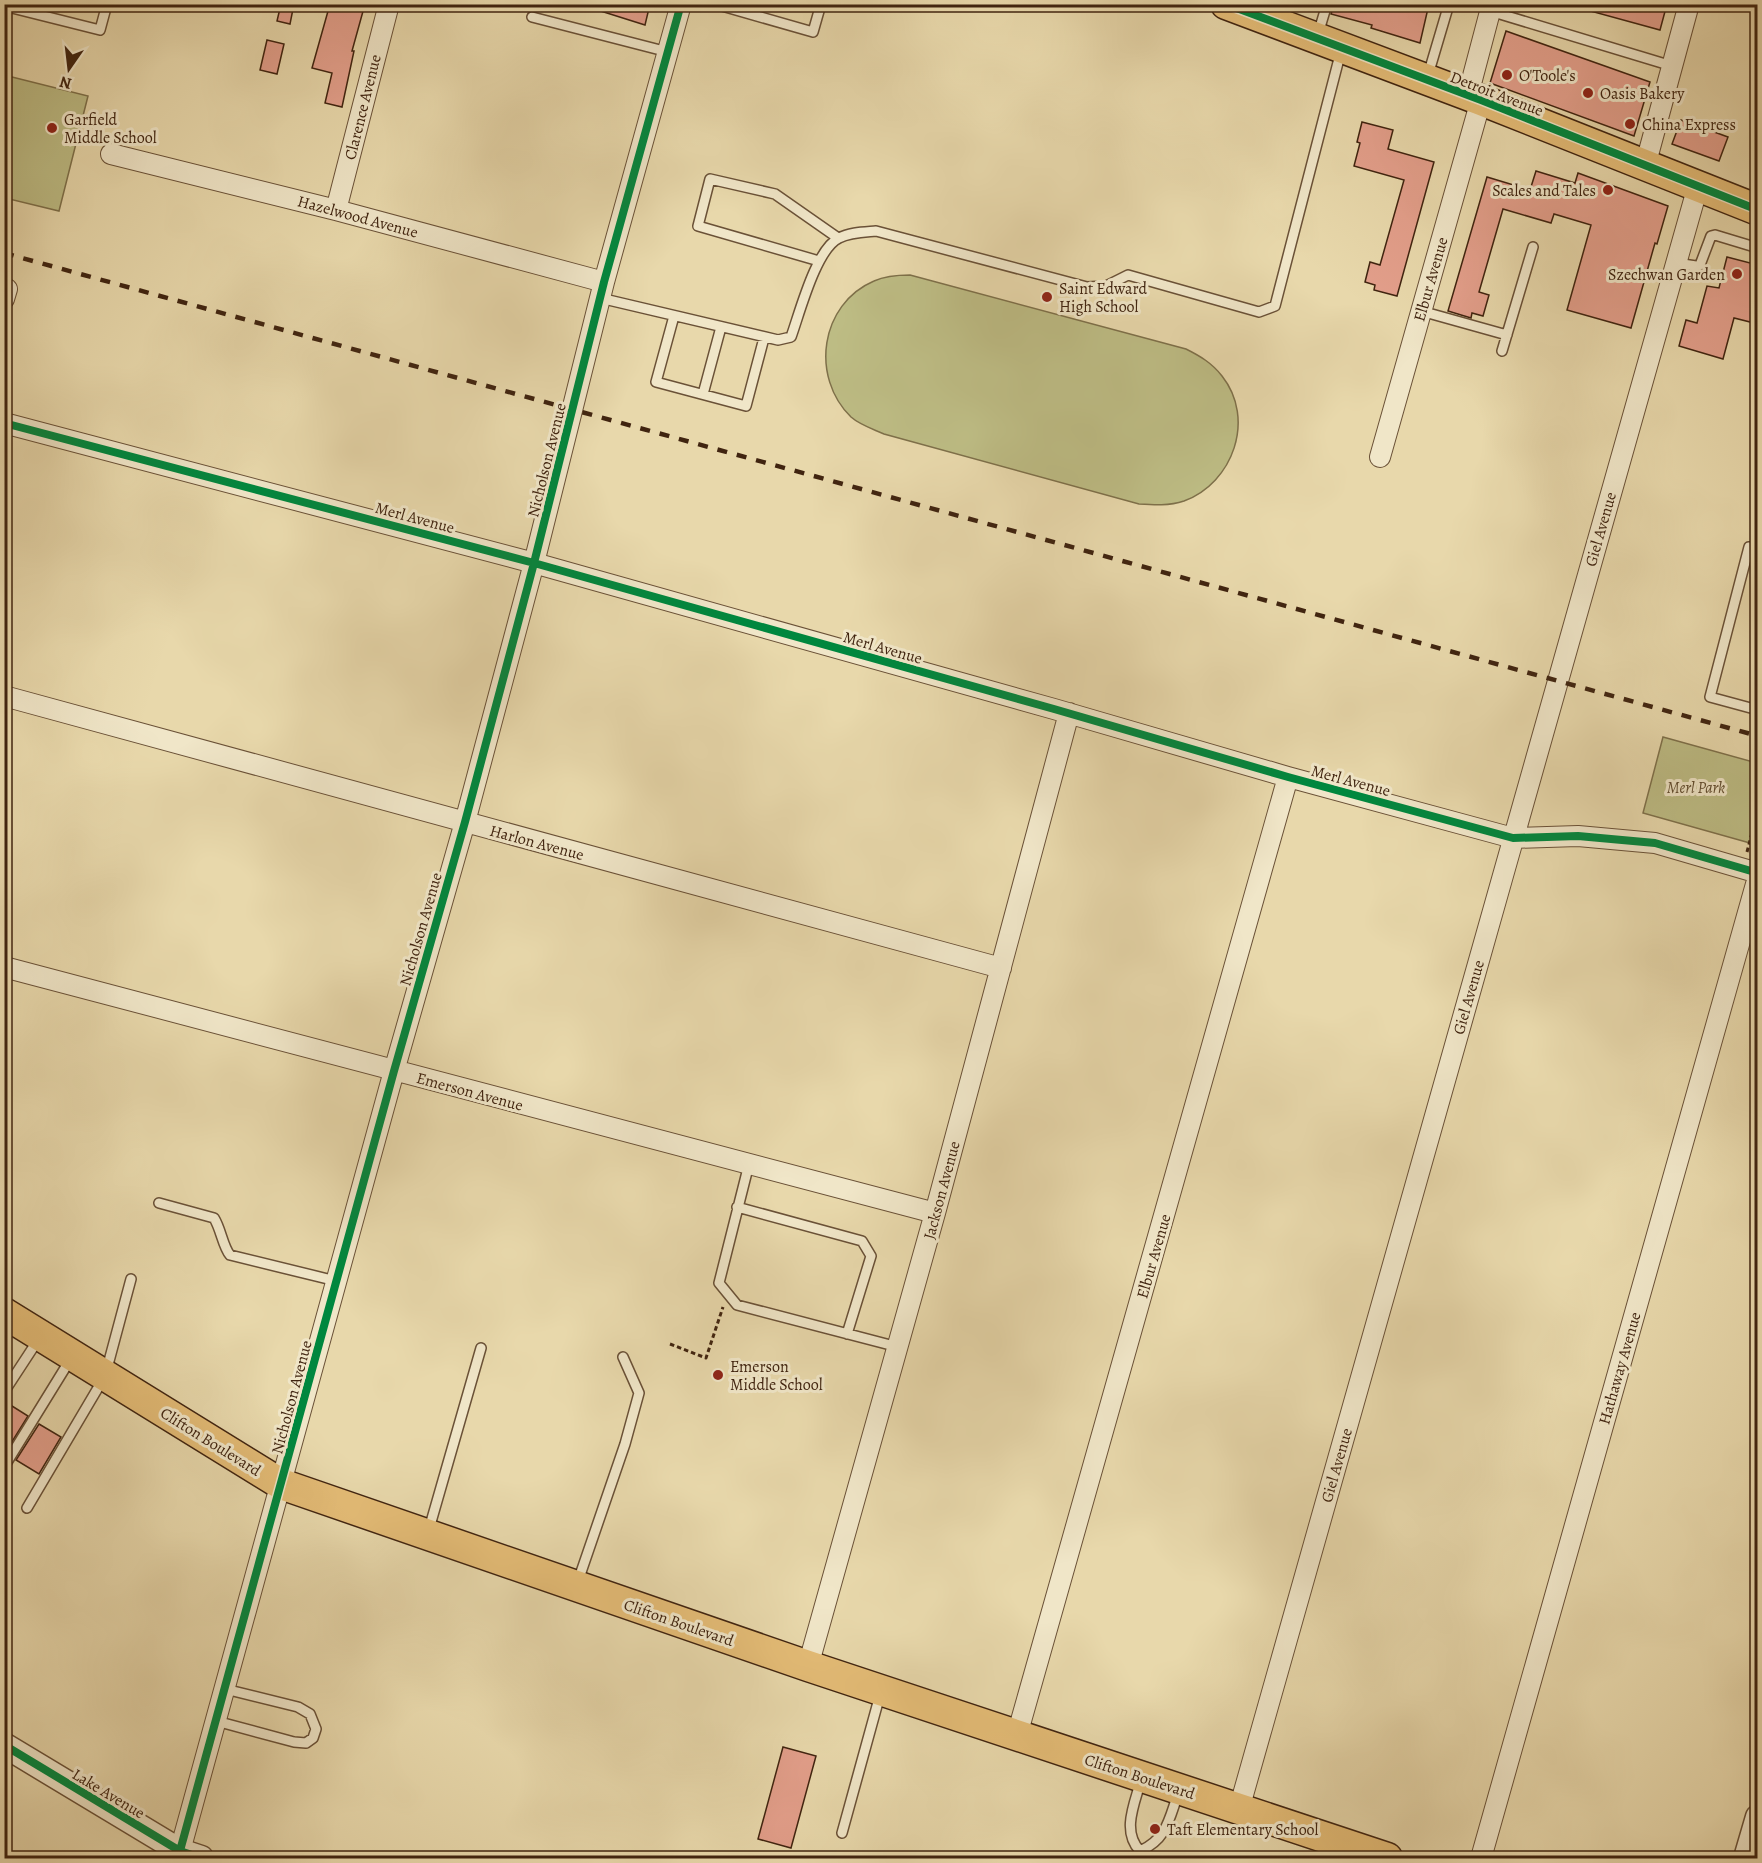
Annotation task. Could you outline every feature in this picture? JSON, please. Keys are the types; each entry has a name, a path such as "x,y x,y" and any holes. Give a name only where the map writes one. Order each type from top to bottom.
{"main road":[{"name":"Detroit Avenue","path":"1226,4 1475,98 1758,210"},
{"name":"Clifton Boulevard","path":"6,1317 41,1335 281,1484 808,1666 1239,1809 1325,1849 1387,1858"}],"street":[{"name":"Clarence Avenue","path":"336,210 389,4"},
{"name":"Nicholson Avenue","path":"186,1856 216,1720 393,1071 465,822 534,563 602,290 681,4"},
{"path":"1645,166 1689,4"},
{"name":"Elbur Avenue","path":"1380,457 1421,311 1475,98 1491,8"},
{"name":"Hazelwood Avenue","path":"111,154 336,210 602,290"},
{"name":"Giel Avenue","path":"1239,1809 1698,186"},
{"name":"Merl Avenue","path":"4,423 534,563 1288,777 1513,838 1578,836 1655,843 1753,873"},
{"name":"Harlon Avenue","path":"4,696 1001,968"},
{"name":"Jackson Avenue","path":"808,1666 935,1214 1069,713"},
{"name":"Elbur Avenue","path":"1017,1735 1288,777"},
{"name":"Hathaway Avenue","path":"1481,1858 1753,873"},
{"name":"Emerson Avenue","path":"4,967 935,1214"},
{"name":"Lake Avenue","path":"4,1745 186,1856"},
{"path":"1746,1858 1758,1817"}],"lane":[{"path":"4,6 100,30 108,4"},
{"path":"715,4 813,32 821,4"},
{"path":"602,290 674,316 778,340 791,337 819,261 838,238 855,233 876,231 1088,287 1106,286 1128,275 1259,312 1275,306 1330,43 1327,4"},
{"path":"1427,80 1449,4"},
{"path":"1491,8 1672,66"},
{"path":"532,17 668,52"},
{"path":"819,261 698,225 710,179 775,194 838,238"},
{"path":"1676,263 1700,265 1711,236 1758,248"},
{"path":"1502,351 1533,247"},
{"path":"1421,311 1506,335"},
{"path":"674,316 657,382 746,406 764,338"},
{"path":"703,394 721,327"},
{"path":"1758,548 1749,547 1710,697 1758,710"},
{"path":"749,1164 719,1283 736,1305 898,1347"},
{"path":"159,1203 214,1218 230,1255 336,1281"},
{"path":"737,1207 862,1241 871,1256 847,1334"},
{"path":"27,1508 105,1376 131,1279"},
{"path":"4,1392 41,1335"},
{"path":"427,1534 481,1348"},
{"path":"4,1467 73,1356"},
{"path":"576,1586 625,1444 639,1393 623,1357"},
{"path":"216,1720 294,1742 306,1743 313,1738 316,1729 310,1714 298,1707 225,1689"},
{"path":"842,1833 881,1690"},
{"path":"1142,1776 1130,1822 1130,1835 1139,1855 1161,1837 1180,1789"}],"path":[{"path":"1753,873 1754,825"},
{"path":"670,1344 706,1358 723,1305"}],"green space":[{"path":"4,75 88,96 59,211 5,198"},
{"path":"910,275 1186,349 1201,357 1222,376 1232,393 1237,411 1238,430 1227,465 1201,492 1184,501 1156,505 1139,504 884,434 858,422 838,401 830,382 826,362 827,343 832,324 842,306 856,292 878,279"},
{"name":"Merl Park","path":"1663,737 1757,763 1757,845 1643,813"}],"building":[{"path":"281,4 294,4 290,24 277,21"},
{"path":"330,4 365,4 352,51 354,51 342,107 325,103 332,73 312,68"},
{"path":"592,4 650,4 645,25 591,8"},
{"path":"1334,4 1429,4 1420,43 1371,28 1372,25 1331,14"},
{"path":"1583,4 1667,4 1660,30 1583,9"},
{"path":"1506,31 1650,82 1634,136 1490,83"},
{"path":"267,40 284,44 277,74 260,70"},
{"path":"1681,120 1728,137 1719,161 1672,144"},
{"path":"1362,122 1393,130 1388,149 1434,162 1397,296 1374,290 1375,285 1365,282 1370,262 1380,265 1404,180 1354,166"},
{"path":"1536,171 1575,183 1578,173 1668,206 1631,328 1567,310 1591,225 1554,214 1551,223 1503,209 1479,292 1489,295 1483,316 1472,313 1471,318 1448,311 1487,177 1530,190"},
{"path":"1727,257 1758,265 1758,324 1734,318 1723,359 1679,346 1686,320 1697,323 1707,286 1719,288"},
{"path":"4,1401 28,1416 5,1453 4,1453"},
{"path":"39,1424 61,1437 39,1474 16,1460"},
{"path":"783,1747 816,1756 791,1848 758,1839"}],"railway":[{"path":"4,253 1758,736"}],"cycle path":[{"path":"178,1858 394,1071 465,822 534,563 604,282 681,4"},
{"path":"1226,4 1481,100 1758,210"},
{"path":"4,423 534,563 1288,777 1513,838 1578,836 1655,843 1758,873"},
{"path":"4,1745 180,1851 201,1858"}],"place":[{"name":"O'Toole's","path":"1507,75"},
{"name":"Oasis Bakery","path":"1588,93"},
{"name":"China Express","path":"1630,124"},
{"name":"Garfield Middle School","path":"52,128"},
{"name":"Scales and Tales","path":"1608,190"},
{"name":"Szechwan Garden","path":"1737,274"},
{"name":"Saint Edward High School","path":"1047,297"},
{"name":"Emerson Middle School","path":"718,1375"},
{"name":"Taft Elementary School","path":"1155,1829"}]}
